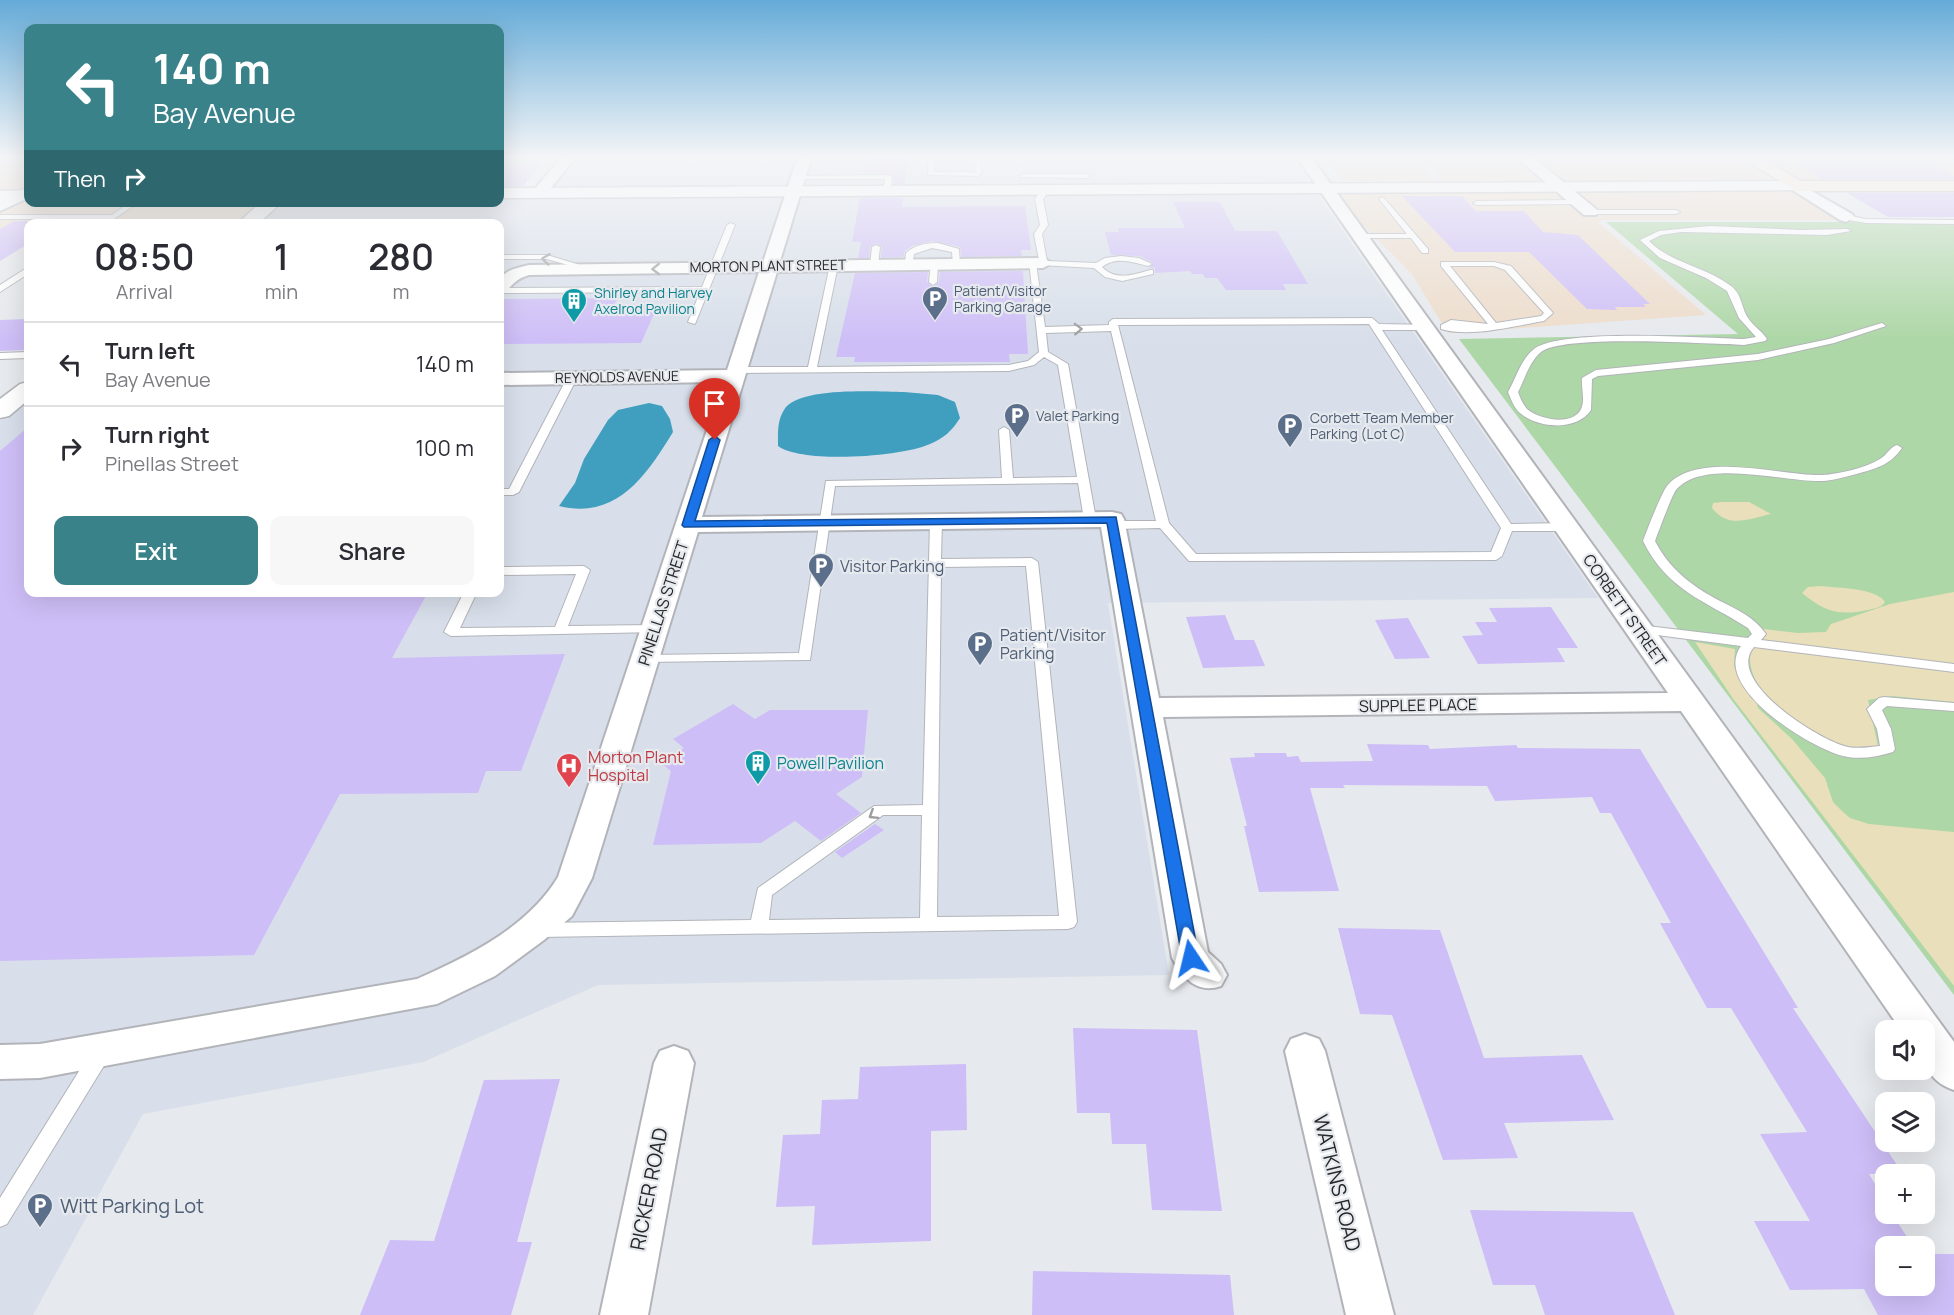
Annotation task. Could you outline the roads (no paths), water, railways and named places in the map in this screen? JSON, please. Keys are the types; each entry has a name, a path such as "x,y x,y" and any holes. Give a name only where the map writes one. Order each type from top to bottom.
{"street":[{"name":"PINELLAS STREET","path":"0,1062 40,1061 423,993 482,966 560,906 575,878 785,217"},
{"name":"CORBETT STREET","path":"1347,217 1434,327 1567,527 1916,1020"},
{"path":"1838,217 1847,224"},
{"name":"MORTON PLANT STREET","path":"504,284 510,275 518,272 591,269 1038,263"},
{"name":"REYNOLDS AVENUE","path":"504,379 736,373"},
{"path":"3,407 24,392"},
{"path":"688,525 1105,521 1146,708 1191,958 1208,975"},
{"name":"SUPPLEE PLACE","path":"1146,708 1690,702"},
{"name":"CORBETT STREET","path":"1935,1047 1954,1074"},
{"name":"WATKINS ROAD","path":"1305,1051 1370,1315"},
{"name":"RICKER ROAD","path":"624,1315 674,1063"}],"lane":[{"path":"1043,217 1044,225 1038,234 1038,263 1044,353"},
{"path":"1398,217 1425,250"},
{"path":"1882,326 1831,341 1758,357 1596,373 1587,378 1589,402 1583,415 1572,420 1544,421 1534,417 1524,411 1513,392 1534,354 1551,344 1580,341 1744,342 1762,339 1744,320 1738,300 1732,291 1722,283 1666,260 1651,250 1644,240 1651,234 1679,230 1847,224 1866,221 1954,222"},
{"path":"692,322 731,225"},
{"path":"1360,236 1413,236"},
{"path":"909,264 910,253 914,250 936,246 956,251 957,264"},
{"path":"874,264 876,247"},
{"path":"504,257 547,257 591,269"},
{"path":"1038,263 1098,266 1103,261 1117,259 1149,268 1137,277 1119,278 1103,273 1098,266"},
{"path":"933,282 934,264"},
{"path":"1377,327 1434,327 1460,323 1481,327 1494,326 1544,318 1549,313 1508,268 1494,264 1444,264 1494,326"},
{"path":"813,369 834,265"},
{"path":"0,289 24,274"},
{"path":"504,290 706,289"},
{"path":"1372,321 1507,528 1496,556 1194,558 1163,524 1113,322 1372,321"},
{"path":"1041,330 1114,328"},
{"path":"736,373 880,366 1009,368 1032,363 1044,353"},
{"path":"1044,353 1063,364 1084,480 1105,521 1163,524"},
{"path":"0,356 24,355"},
{"path":"504,492 513,492 572,378"},
{"path":"1004,430 1008,481"},
{"path":"1897,448 1890,459 1881,463 1826,478 1733,470 1702,472 1686,477 1670,489 1662,516 1655,524 1649,541 1656,560 1677,580 1754,625 1759,634 1743,653 1742,664 1750,684 1777,715 1812,739 1844,751 1867,754 1888,749 1884,729 1874,709 1884,701 1954,707"},
{"path":"645,659 805,657 830,483 1084,480"},
{"path":"928,924 936,521"},
{"path":"1507,528 1567,527"},
{"path":"531,930 1068,922 1032,562 935,563"},
{"path":"504,571 584,570 560,631"},
{"path":"468,597 451,632 654,628"},
{"path":"1639,629 1954,668"},
{"path":"759,927 764,892 880,810 930,810"},
{"path":"0,1217 103,1050"}],"water":[{"path":"840,392 904,392 938,395 955,402 960,418 951,430 930,444 898,452 829,457 791,452 778,446 780,419 784,410 792,402 805,397"},
{"path":"649,403 662,406 670,419 673,432 640,478 628,491 597,507 579,509 559,506 575,483 584,459 608,420 618,410"}],"place":[{"name":"Patient/Visitor Parking Garage","path":"935,322"},
{"name":"Shirley and Harvey Axelrod Pavilion","path":"574,324"},
{"name":"Valet Parking","path":"1017,439"},
{"name":"Corbett Team Member Parking (Lot C)","path":"1290,449"},
{"name":"Visitor Parking","path":"821,589"},
{"name":"Patient/Visitor Parking","path":"980,667"},
{"name":"Powell Pavilion","path":"758,786"},
{"name":"Morton Plant Hospital","path":"569,789"},
{"name":"Witt Parking Lot","path":"40,1229"}]}
